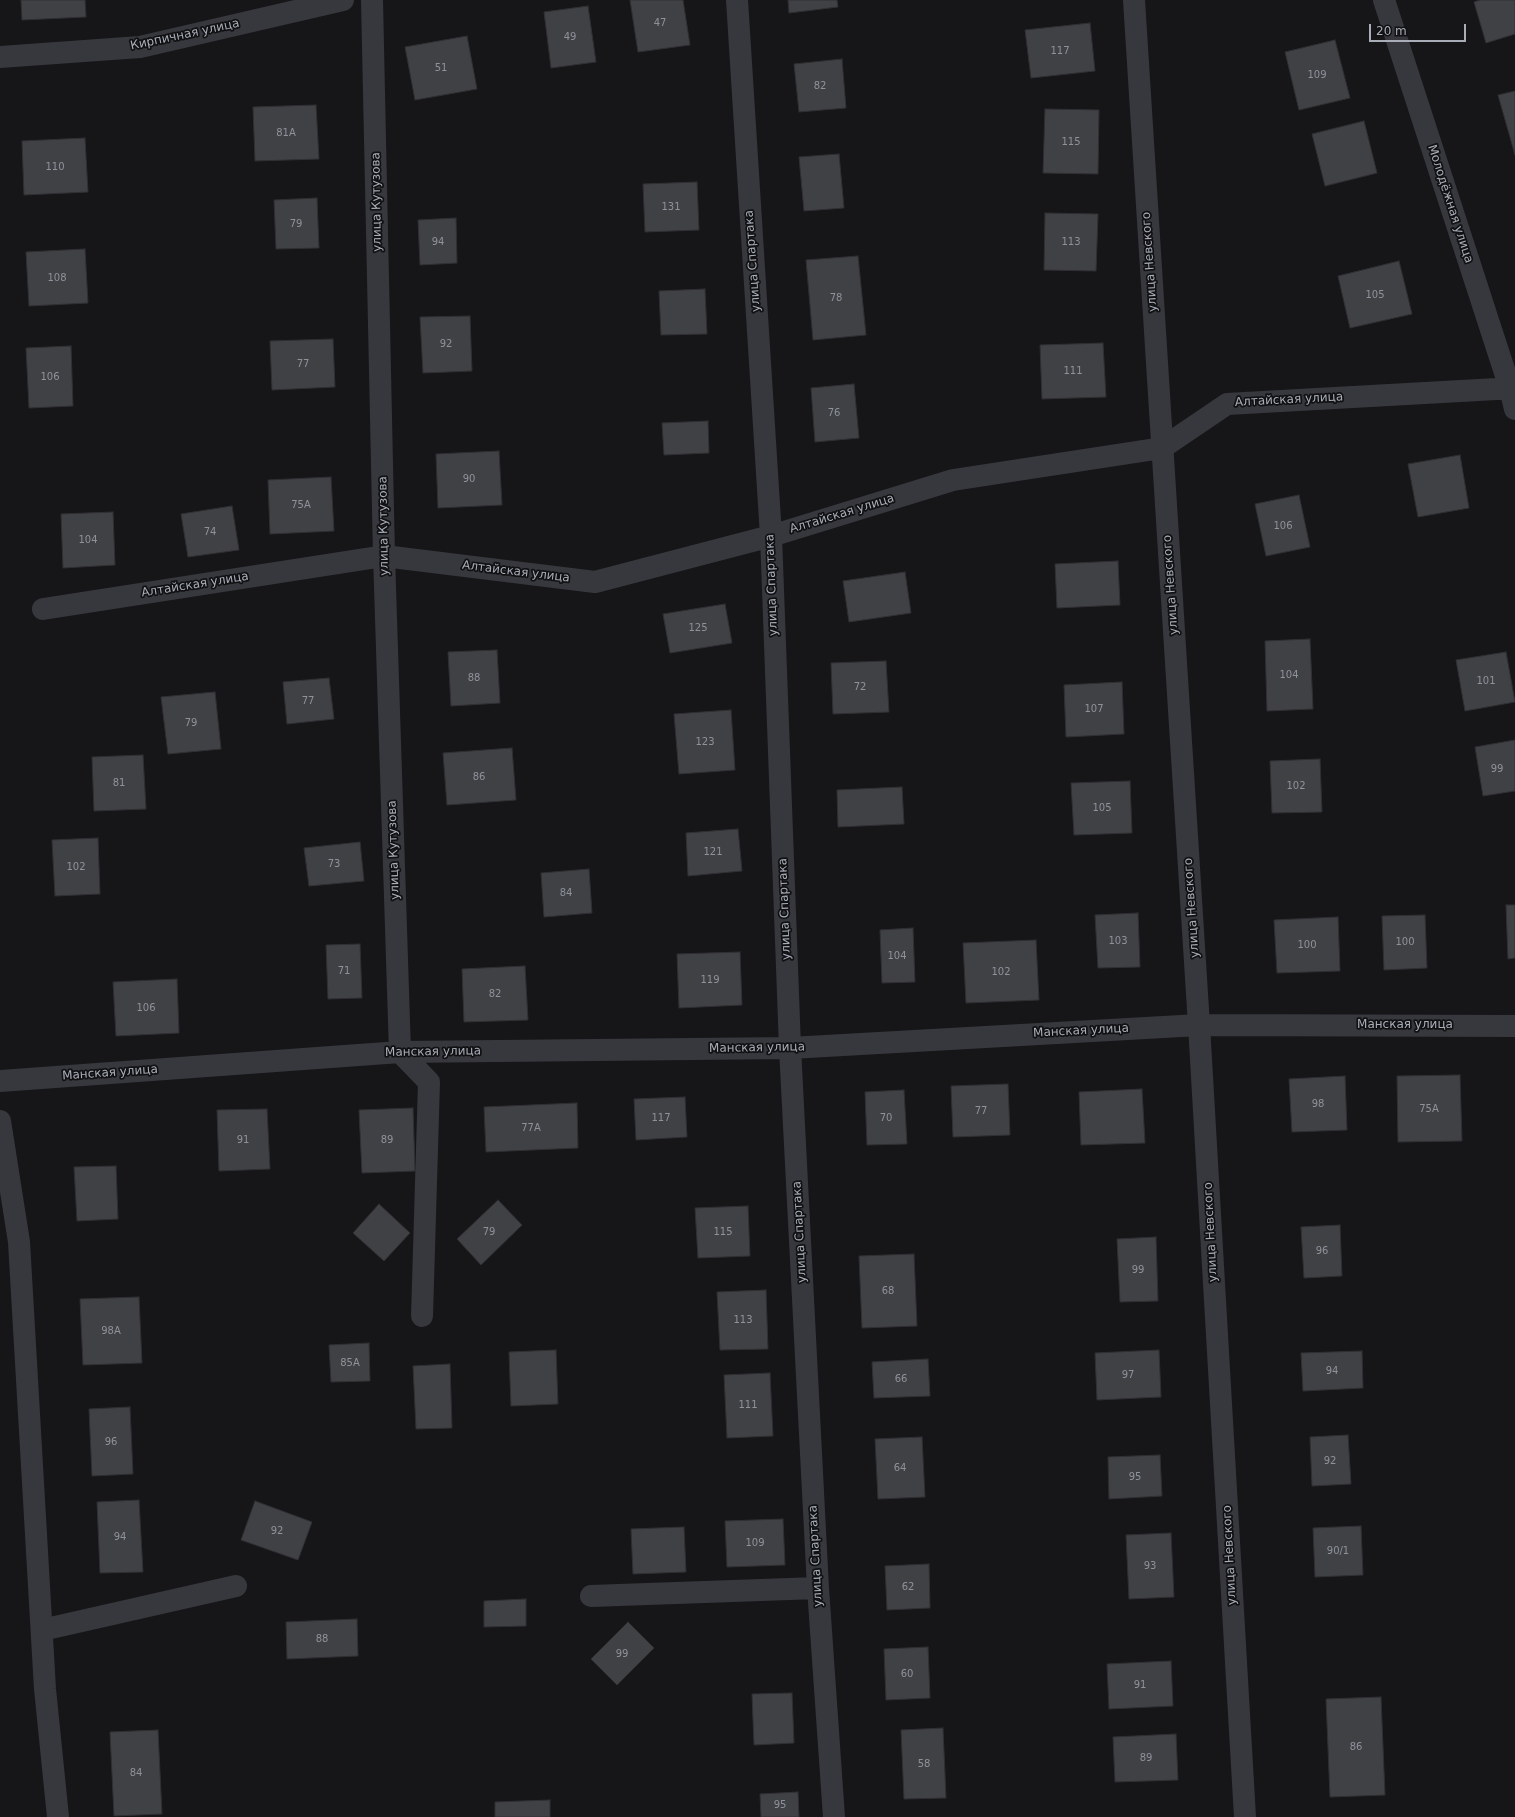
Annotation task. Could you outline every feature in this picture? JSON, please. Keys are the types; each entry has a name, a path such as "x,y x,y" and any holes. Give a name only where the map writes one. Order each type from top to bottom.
{"street":[{"name":"Кирпичная улица","path":"0,57 140,47 343,0"},
{"name":"улица Кутузова","path":"372,0 384,556 400,1052"},
{"name":"улица Спартака","path":"737,0 771,536 790,1048 818,1588 834,1817"},
{"name":"улица Невского","path":"1134,0 1199,1025 1245,1817"},
{"name":"Молодёжная улица","path":"1384,0 1512,388 1515,409"},
{"name":"Алтайская улица","path":"43,609 384,556 595,582 771,536 953,480 1162,448 1227,404 1512,388"},
{"name":"Манская улица","path":"0,1081 400,1052 790,1048 1199,1025 1515,1026"},
{"path":"400,1052 429,1082 422,1316"},
{"path":"0,1121 19,1242 45,1689 58,1817"},
{"path":"42,1630 236,1586"},
{"path":"591,1596 818,1588"}],"building":[{"path":"21,0 85,0 86,17 22,20"},
{"path":"630,0 683,0 690,45 638,52"},
{"path":"788,0 837,0 838,7 789,13"},
{"path":"1480,0 1515,0 1515,34 1486,43 1474,2"},
{"path":"588,6 596,62 551,68 544,12"},
{"path":"1090,23 1095,71 1031,78 1025,30"},
{"path":"467,36 477,89 415,100 405,47"},
{"path":"1335,40 1350,98 1299,110 1285,52"},
{"path":"842,59 846,108 799,112 794,64"},
{"path":"1515,91 1515,155 1498,95"},
{"path":"316,105 319,159 255,161 253,107"},
{"path":"1045,109 1099,110 1098,174 1043,173"},
{"path":"1364,121 1377,173 1325,186 1312,134"},
{"path":"85,138 88,192 24,195 22,141"},
{"path":"839,154 844,208 804,211 799,157"},
{"path":"697,182 699,230 645,232 643,184"},
{"path":"317,198 319,248 276,249 274,200"},
{"path":"1045,213 1098,214 1096,271 1044,270"},
{"path":"456,218 457,263 420,265 418,220"},
{"path":"85,249 88,303 29,306 26,252"},
{"path":"858,256 866,335 813,340 806,260"},
{"path":"1399,261 1412,314 1350,328 1338,276"},
{"path":"705,289 707,334 661,335 659,291"},
{"path":"470,316 472,371 423,373 420,317"},
{"path":"333,339 335,387 272,390 270,341"},
{"path":"1103,343 1106,397 1042,399 1040,345"},
{"path":"71,346 73,406 29,408 26,348"},
{"path":"854,384 859,438 815,442 811,388"},
{"path":"708,421 709,453 664,455 662,423"},
{"path":"499,451 502,505 438,508 436,454"},
{"path":"1460,455 1469,508 1418,517 1408,464"},
{"path":"331,477 334,531 270,534 268,480"},
{"path":"1299,495 1310,547 1266,556 1255,504"},
{"path":"232,506 239,550 188,557 181,514"},
{"path":"113,512 115,565 63,568 61,514"},
{"path":"1118,561 1120,605 1057,608 1055,564"},
{"path":"905,572 911,613 849,622 843,581"},
{"path":"725,604 732,643 670,653 663,614"},
{"path":"1310,639 1313,709 1267,711 1265,641"},
{"path":"497,650 500,703 451,706 448,652"},
{"path":"1506,652 1515,702 1465,711 1456,660"},
{"path":"886,661 889,712 833,714 831,663"},
{"path":"329,678 334,719 287,724 283,682"},
{"path":"1122,682 1124,734 1066,737 1064,685"},
{"path":"215,692 221,749 168,754 161,697"},
{"path":"731,710 735,770 679,774 674,714"},
{"path":"1515,740 1515,791 1483,796 1475,747"},
{"path":"512,748 516,800 447,805 443,753"},
{"path":"143,755 146,809 94,811 92,757"},
{"path":"1320,759 1322,812 1272,813 1270,761"},
{"path":"1130,781 1132,833 1074,835 1071,783"},
{"path":"902,787 904,824 838,827 837,790"},
{"path":"738,829 742,871 688,876 686,833"},
{"path":"98,838 100,894 55,896 52,840"},
{"path":"360,842 364,881 309,886 304,848"},
{"path":"589,869 592,913 544,917 541,873"},
{"path":"1506,905 1515,905 1515,958 1508,959"},
{"path":"1138,913 1140,967 1098,968 1095,915"},
{"path":"1425,915 1427,968 1384,970 1382,916"},
{"path":"1338,917 1340,971 1277,973 1274,920"},
{"path":"913,928 915,982 882,983 880,930"},
{"path":"1036,940 1039,1000 966,1003 963,943"},
{"path":"360,944 362,998 328,999 326,945"},
{"path":"740,952 742,1005 679,1008 677,954"},
{"path":"525,966 528,1020 464,1022 462,969"},
{"path":"177,979 179,1033 116,1036 113,982"},
{"path":"1460,1075 1462,1141 1398,1142 1397,1076"},
{"path":"1345,1076 1347,1130 1292,1132 1289,1079"},
{"path":"1008,1084 1010,1135 953,1137 951,1086"},
{"path":"1142,1089 1145,1143 1081,1145 1079,1092"},
{"path":"904,1090 907,1144 867,1145 865,1092"},
{"path":"685,1097 687,1137 636,1140 634,1099"},
{"path":"577,1103 578,1148 486,1152 484,1107"},
{"path":"413,1108 415,1171 362,1173 359,1110"},
{"path":"267,1109 270,1169 219,1171 217,1110"},
{"path":"116,1166 118,1219 77,1221 74,1167"},
{"path":"498,1200 522,1225 481,1265 457,1239"},
{"path":"379,1204 410,1233 384,1261 353,1233"},
{"path":"748,1206 750,1256 698,1258 695,1208"},
{"path":"1340,1225 1342,1276 1304,1278 1301,1227"},
{"path":"1156,1237 1158,1301 1120,1302 1117,1239"},
{"path":"914,1254 917,1326 862,1328 859,1256"},
{"path":"766,1290 768,1349 720,1350 717,1292"},
{"path":"139,1297 142,1363 83,1365 80,1299"},
{"path":"369,1343 370,1381 331,1382 329,1345"},
{"path":"556,1350 558,1404 511,1406 509,1352"},
{"path":"1159,1350 1161,1397 1097,1400 1095,1353"},
{"path":"1362,1351 1363,1388 1303,1391 1301,1353"},
{"path":"928,1359 930,1396 874,1398 872,1362"},
{"path":"450,1364 452,1428 416,1429 413,1366"},
{"path":"770,1373 773,1436 727,1438 724,1375"},
{"path":"130,1407 133,1474 92,1476 89,1409"},
{"path":"1348,1435 1351,1484 1312,1486 1310,1437"},
{"path":"922,1437 925,1497 878,1499 875,1439"},
{"path":"1160,1455 1162,1496 1109,1499 1108,1457"},
{"path":"139,1500 143,1572 100,1573 97,1502"},
{"path":"255,1501 312,1522 298,1560 241,1540"},
{"path":"783,1519 785,1565 727,1567 725,1521"},
{"path":"1361,1526 1363,1575 1315,1577 1313,1528"},
{"path":"684,1527 686,1572 633,1574 631,1529"},
{"path":"1171,1533 1174,1597 1129,1599 1126,1535"},
{"path":"929,1564 930,1608 887,1610 885,1566"},
{"path":"526,1599 526,1626 484,1627 484,1601"},
{"path":"357,1619 358,1656 287,1659 286,1622"},
{"path":"628,1622 654,1648 617,1685 591,1659"},
{"path":"928,1647 930,1698 886,1700 884,1649"},
{"path":"1171,1661 1173,1706 1109,1709 1107,1664"},
{"path":"792,1693 794,1743 754,1745 752,1694"},
{"path":"1381,1697 1385,1795 1330,1797 1326,1699"},
{"path":"943,1728 946,1798 904,1799 901,1730"},
{"path":"158,1730 162,1814 114,1816 110,1732"},
{"path":"1176,1734 1178,1780 1115,1782 1113,1737"},
{"path":"798,1792 799,1817 761,1817 760,1794"},
{"path":"550,1800 550,1817 495,1817 495,1802"}]}
